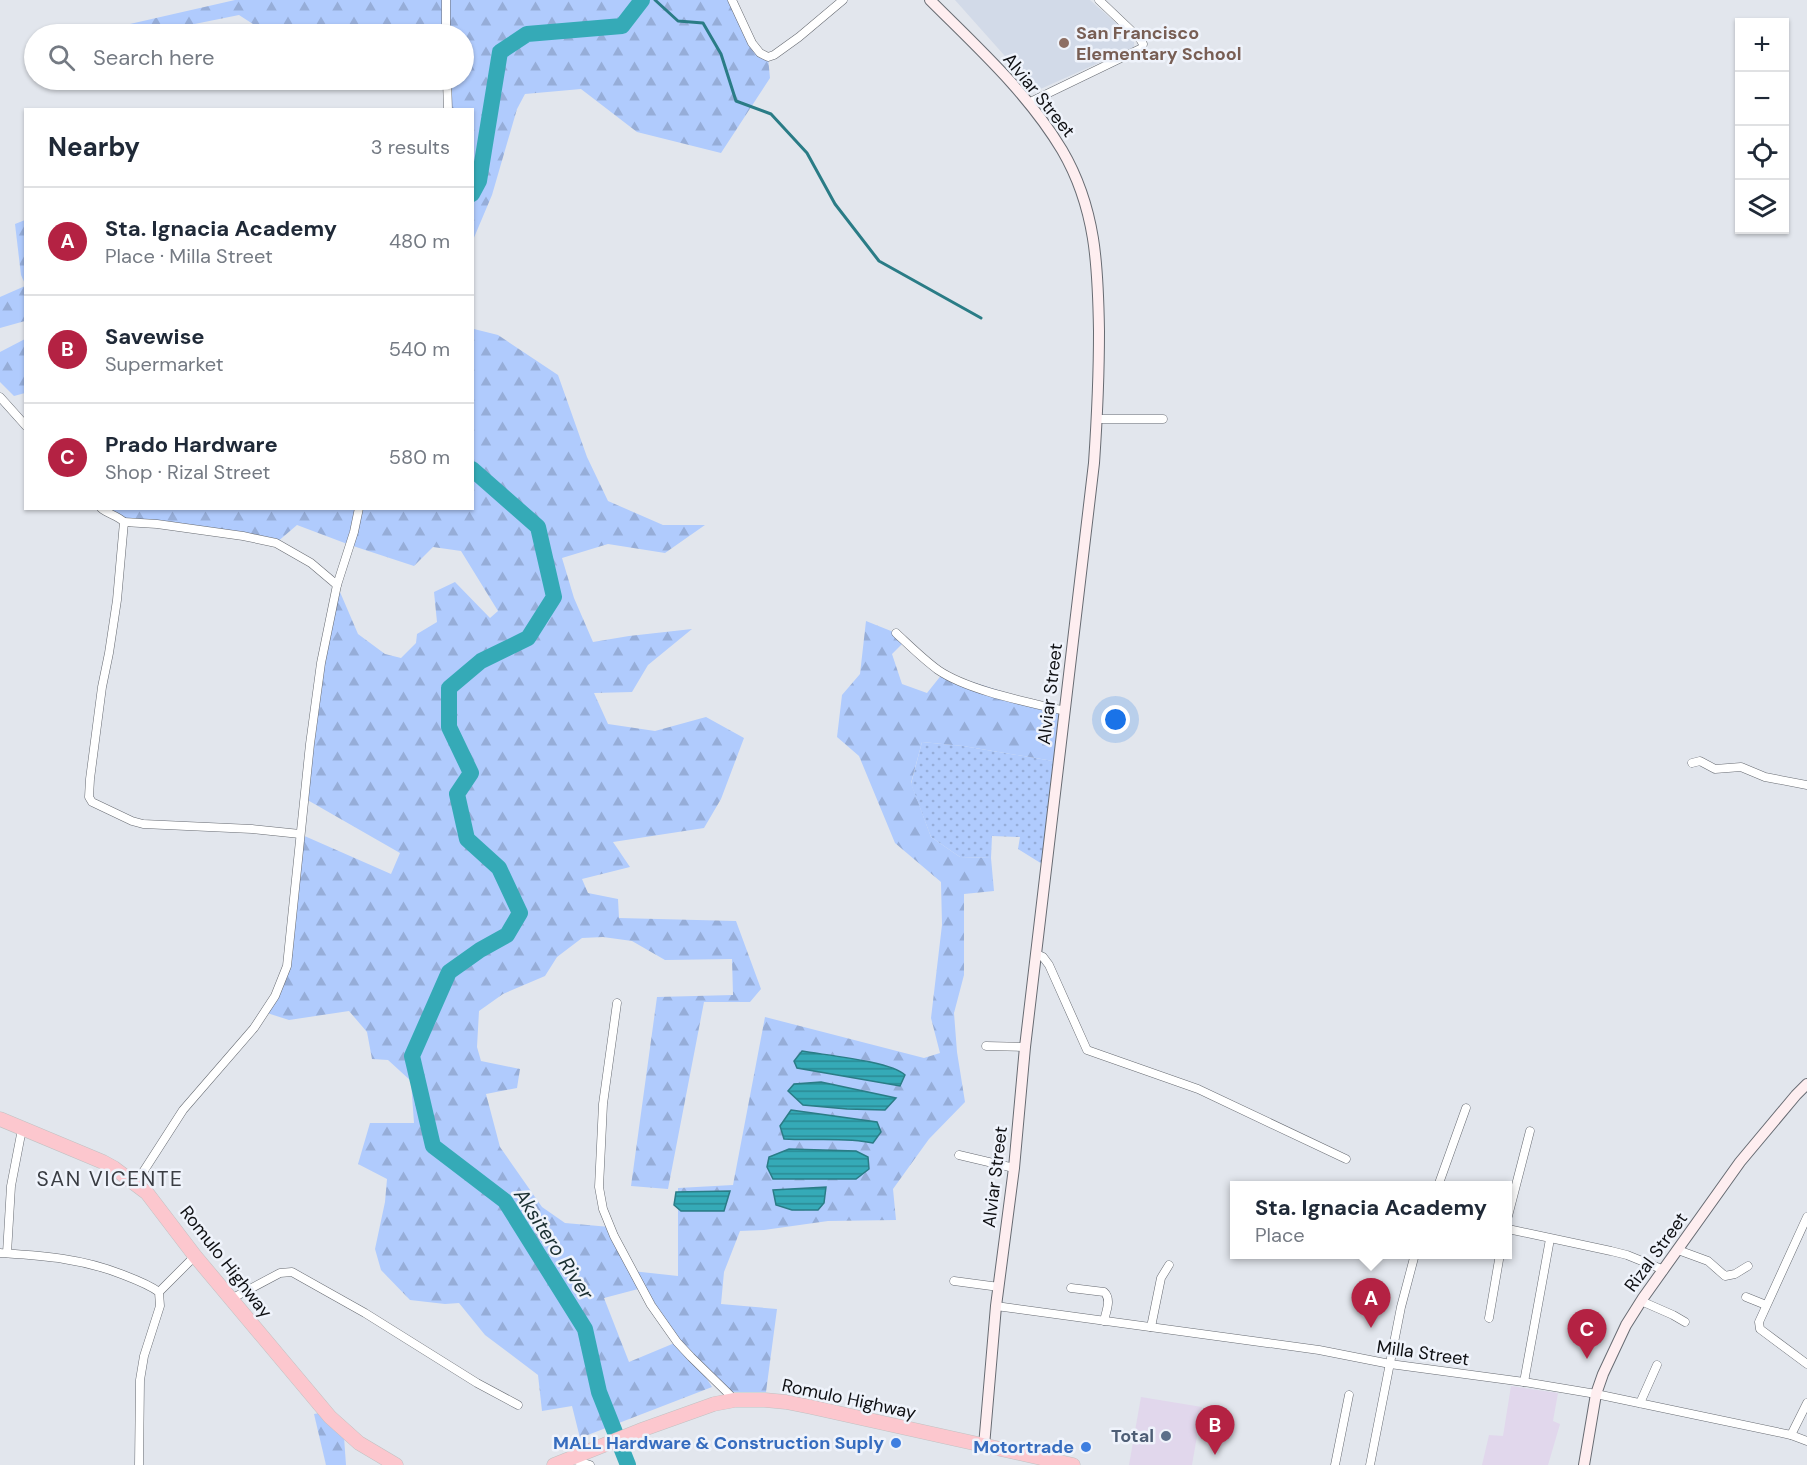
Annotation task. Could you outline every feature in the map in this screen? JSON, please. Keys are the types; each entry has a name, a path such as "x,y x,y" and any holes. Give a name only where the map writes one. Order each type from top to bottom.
{"highway":[{"name":"Romulo Highway","path":"0,1119 103,1162 136,1183 154,1201 195,1256 330,1417 380,1461 396,1465"},
{"name":"Romulo Highway","path":"554,1465 695,1410 735,1400 786,1402 984,1446 1034,1460 1073,1465"}],"street":[{"path":"446,0 446,24"},
{"path":"732,0 752,43 760,53 768,57 799,37 843,0"},
{"name":"Alviar Street","path":"930,0 987,57 1029,104 1047,126 1063,152 1080,189 1093,231 1099,304 1099,375 1092,473 1025,1047 1014,1168 996,1306 984,1446"},
{"path":"1029,104 1142,48 1143,44 1140,39 1099,0"},
{"path":"447,90 448,108"},
{"path":"0,397 24,424"},
{"path":"1097,418 1163,419"},
{"path":"103,510 124,522 157,524 276,543 311,563 338,585"},
{"path":"136,1183 183,1110 254,1028 275,996 287,966 300,834 321,663 338,585 359,510"},
{"path":"124,522 117,600 102,687 89,797 92,802 143,824 252,829 300,834"},
{"path":"896,633 937,670 953,679 1008,697 1065,711"},
{"path":"1692,763 1700,761 1715,769 1741,767 1765,777 1807,785"},
{"path":"1036,954 1043,957 1049,965 1087,1050 1197,1089 1346,1159"},
{"path":"616,1003 603,1104 599,1187 603,1209 632,1271 658,1314 691,1358 735,1400"},
{"path":"986,1046 1025,1047"},
{"name":"Rizal Street","path":"1584,1465 1596,1394 1626,1325 1740,1162 1807,1084"},
{"path":"1439,1181 1466,1108"},
{"path":"22,1129 11,1186 4,1253 57,1257 101,1266 133,1278 159,1292"},
{"path":"1512,1201 1530,1131"},
{"path":"959,1155 1014,1168"},
{"path":"1807,1217 1759,1322 1760,1329 1807,1364"},
{"path":"1512,1230 1627,1255 1664,1269"},
{"path":"1524,1382 1550,1239"},
{"path":"1678,1250 1708,1261 1725,1276 1735,1274 1749,1266"},
{"path":"139,1465 140,1380 148,1340 160,1306 159,1292 195,1256"},
{"path":"1370,1465 1401,1307 1415,1259"},
{"path":"1489,1318 1499,1259"},
{"path":"1151,1327 1161,1278 1169,1265"},
{"path":"231,1299 276,1274 284,1271 292,1272 365,1313 477,1383 518,1405"},
{"path":"954,1281 999,1287"},
{"path":"1071,1288 1104,1292 1107,1295 1109,1299 1104,1321"},
{"path":"1746,1297 1767,1305"},
{"path":"1641,1301 1685,1322"},
{"name":"Milla Street","path":"996,1306 1319,1350 1390,1364 1524,1382 1640,1403 1807,1440"},
{"path":"1640,1403 1657,1365"},
{"path":"1335,1465 1349,1395"},
{"path":"1791,1435 1807,1403"},
{"path":"573,1457 590,1465"}],"shaded area":[{"name":"San Francisco Elementary School","path":"955,0 1090,0 1134,39 1134,47 1036,91"},
{"path":"802,1051 872,1062 905,1075 900,1086 797,1068 794,1061"},
{"path":"821,1082 896,1098 885,1110 847,1109 803,1105 788,1091 794,1084"},
{"path":"791,1110 877,1122 881,1132 873,1143 784,1139 780,1126"},
{"path":"789,1149 856,1151 868,1157 869,1169 856,1179 773,1179 767,1167 769,1157"},
{"path":"826,1187 824,1203 818,1210 792,1210 776,1205 773,1190"},
{"path":"730,1191 724,1211 681,1211 674,1205 676,1192"},
{"path":"1511,1386 1558,1393 1553,1421 1560,1424 1548,1465 1482,1465 1489,1435 1503,1436"},
{"name":"Total","path":"1141,1397 1202,1407 1192,1465 1129,1465"}],"green space":[{"path":"235,0 736,0 752,43 768,57 770,78 721,153 637,132 581,89 525,94 517,109 492,195 474,238 474,108 448,108 447,90 474,90 474,24 253,24 239,15 195,24 130,24"},
{"path":"24,220 24,282 21,275 15,224"},
{"path":"24,286 24,321 0,328 0,297"},
{"path":"474,329 498,335 558,375 587,457 608,501 663,525 705,525 665,553 608,544 562,558 574,598 593,642 692,629 648,665 632,692 594,693 608,724 655,731 706,717 744,738 721,799 704,828 613,842 630,867 582,879 588,893 618,899 619,918 736,921 761,989 750,1002 704,1002 668,1189 631,1186 657,997 733,995 732,959 665,960 632,941 603,937 582,938 557,957 545,976 503,994 479,1011 477,1047 481,1061 520,1069 517,1088 486,1094 500,1147 542,1207 565,1223 610,1227 632,1271 678,1276 678,1188 733,1185 765,1017 924,1058 940,1053 931,1018 942,925 941,882 895,843 859,756 837,737 842,695 860,674 866,621 896,633 905,641 892,654 902,684 927,693 943,673 1065,711 1059,762 963,746 922,742 911,783 931,837 960,857 991,858 994,891 964,894 964,975 954,1013 957,1052 965,1102 929,1139 893,1189 896,1220 828,1221 740,1231 724,1272 721,1304 777,1309 766,1392 727,1392 701,1369 712,1387 580,1438 572,1406 542,1411 538,1375 485,1335 459,1303 445,1304 410,1300 381,1270 375,1249 385,1202 387,1179 358,1164 370,1123 414,1123 411,1081 388,1060 372,1059 367,1032 349,1011 289,1020 264,1012 287,966 300,834 391,874 400,853 304,798 321,663 337,585 358,634 385,654 401,658 416,643 417,634 437,622 434,592 455,582 490,618 498,611 461,551 433,547 414,566 297,525 276,543 120,518 106,510 474,510","holes":["642,1288 677,1342 629,1362 604,1298"]},
{"path":"24,340 24,393 14,396 0,382 0,352"},
{"path":"922,742 963,746 1059,762 1047,867 1018,849 1020,837 992,836 991,858 960,857 931,837 911,784"},
{"path":"325,1412 344,1437 346,1465 326,1465 314,1414"}],"waterway":[{"name":"Aksitero River","path":"474,190 479,181 500,52 527,34 622,26 642,0"},
{"path":"655,0 678,21 703,23 721,54 736,101 771,114 807,153 835,204 879,261 981,318"},
{"name":"Aksitero River","path":"474,471 538,527 554,597 528,638 481,661 449,688 449,727 471,773 457,794 467,839 499,868 520,913 507,935 480,950 449,972 412,1056 433,1146 505,1201 585,1329 599,1392 628,1465"}],"place":[{"name":"San Francisco Elementary School","path":"1064,43"},
{"name":"Sta. Ignacia Academy","path":"1371,1328"},
{"name":"Prado Hardware","path":"1587,1359"},
{"name":"Total","path":"1166,1436"},
{"name":"MALL Hardware & Construction Suply","path":"896,1443"},
{"name":"Motortrade","path":"1086,1447"},
{"name":"Savewise","path":"1215,1455"}],"district":[{"name":"SAN VICENTE","path":"110,1179"}]}
